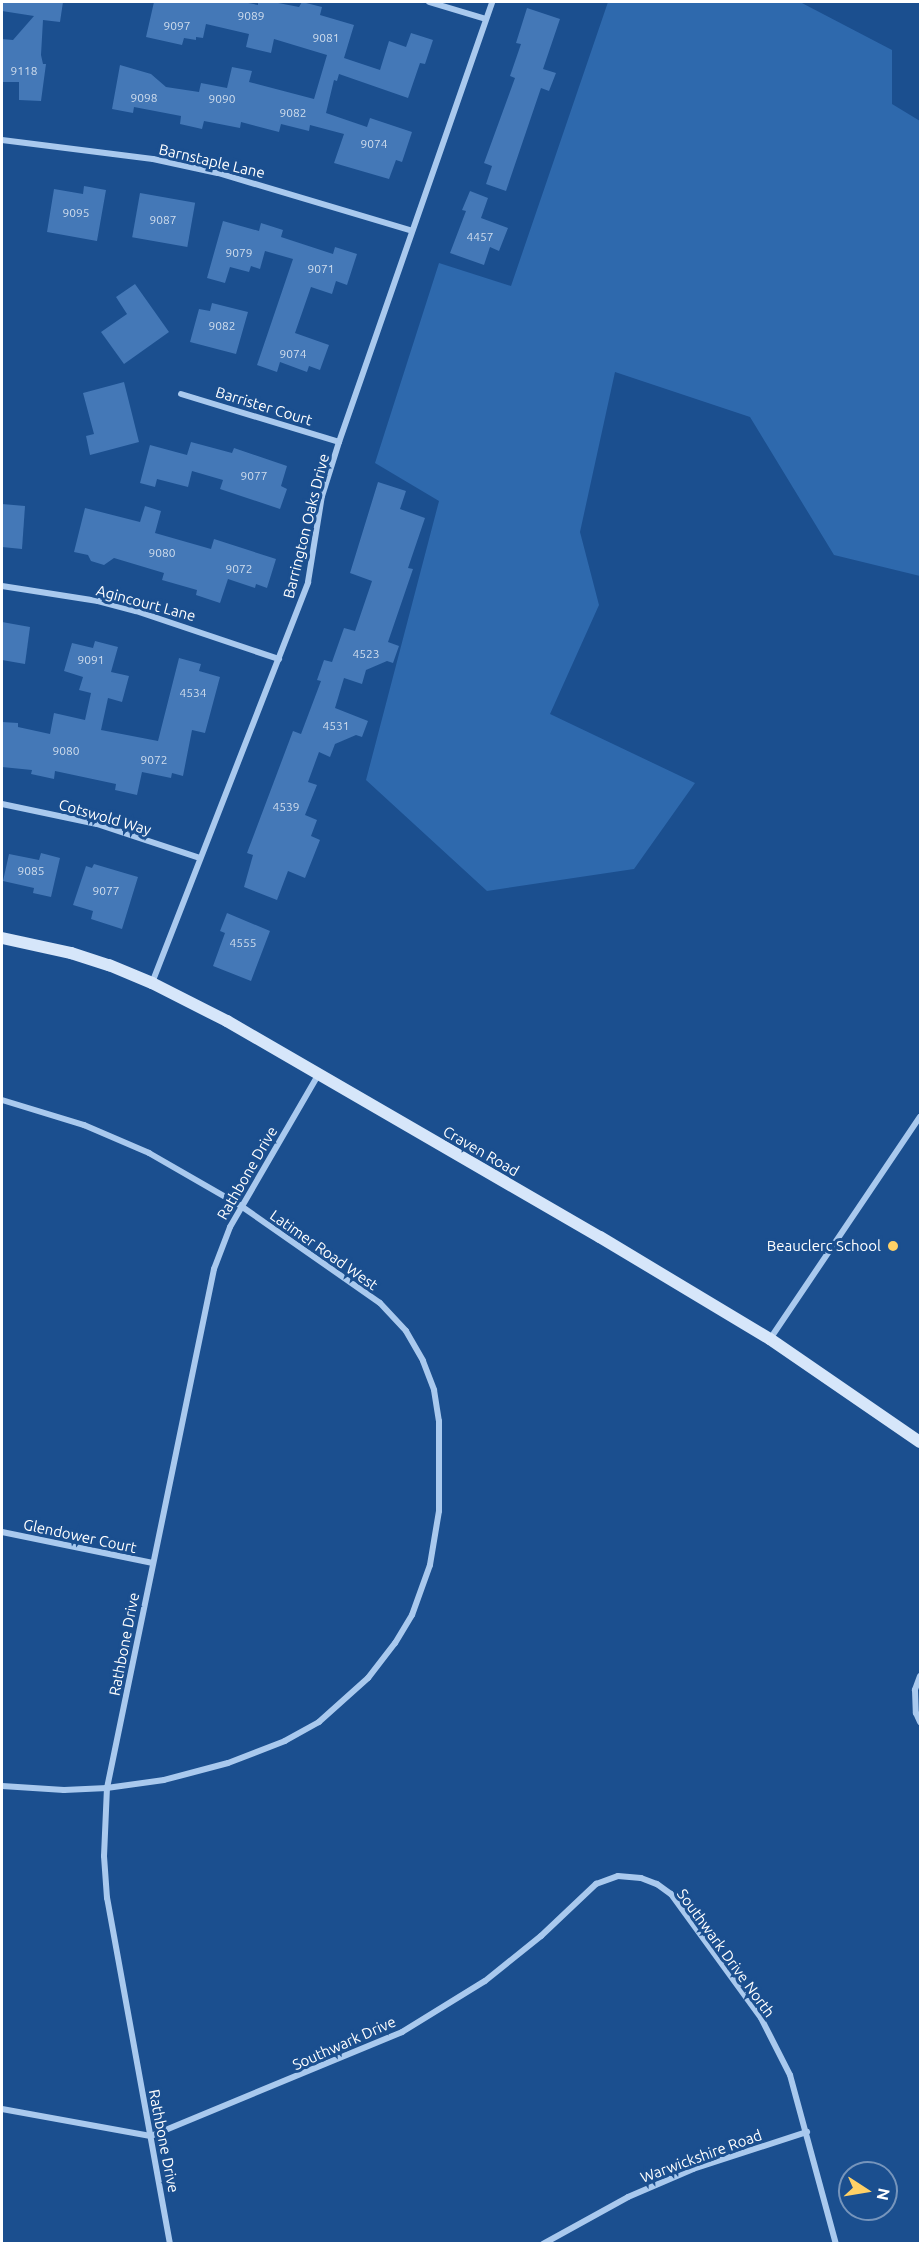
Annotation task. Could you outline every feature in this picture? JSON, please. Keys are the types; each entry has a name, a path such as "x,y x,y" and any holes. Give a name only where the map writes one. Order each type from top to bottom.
{"street":[{"path":"429,2 486,19"},
{"name":"Barrington Oaks Drive","path":"152,983 308,582 322,495 492,2"},
{"name":"Barnstaple Lane","path":"2,140 153,159 218,173 412,231"},
{"name":"Barrister Court","path":"182,394 339,442"},
{"name":"Agincourt Lane","path":"2,586 136,610 279,659"},
{"name":"Cotswold Way","path":"2,804 97,824 200,858"},
{"name":"Craven Road","path":"2,938 71,953 152,983 227,1021 770,1339 921,1442"},
{"name":"Rathbone Drive","path":"170,2244 106,1898 104,1856 107,1788 214,1269 224,1238 241,1206 318,1074"},
{"name":"Latimer Road West","path":"2,1100 84,1125 148,1153 241,1206 380,1304 406,1331 423,1360 435,1390 439,1421 439,1511 430,1565 411,1615 395,1643 368,1678 319,1722 285,1741 228,1763 164,1780 107,1788 64,1790 2,1786"},
{"path":"770,1339 921,1117"},
{"name":"Glendower Court","path":"2,1532 153,1563"},
{"path":"921,1676 915,1690 916,1713 921,1722"},
{"name":"Southwark Drive","path":"151,2136 402,2032 484,1981 541,1936 596,1884 618,1876 640,1878 657,1884"},
{"name":"Southwark Drive North","path":"657,1884 671,1894 760,2018 790,2075 837,2244"},
{"path":"2,2109 151,2136"},
{"name":"Warwickshire Road","path":"543,2244 628,2197 693,2169 807,2132"}],"shaded area":[{"path":"608,2 800,2 892,50 892,104 920,121 920,576 834,555 750,417 615,372 580,532 599,605 550,714 695,783 634,869 487,891 366,780 439,501 375,463 439,263 511,286"}],"building":[{"path":"2,2 63,2 60,22 43,20 41,55 43,64 46,64 41,101 19,100 19,82 3,82 2,39 13,40 34,16 2,11"},
{"path":"154,2 243,2 258,5 258,2 273,2 299,7 302,2 322,7 320,15 354,25 344,58 380,70 389,41 406,47 411,33 433,40 425,64 420,63 408,98 339,74 337,81 334,80 326,113 367,127 370,118 412,132 402,162 396,160 389,179 334,163 344,134 310,125 309,131 281,124 279,132 241,122 240,128 204,121 202,129 180,124 181,116 134,107 133,113 112,109 120,65 151,74 166,87 199,92 201,83 227,88 232,67 252,71 249,82 314,99 327,55 274,39 271,53 246,47 249,34 206,24 203,38 196,37 196,40 184,38 182,45 146,37"},
{"path":"527,8 560,19 543,69 556,73 549,91 541,88 506,191 486,184 492,166 484,163 515,78 510,76 521,44 516,43"},
{"path":"84,186 106,190 97,241 47,232 54,189 83,194"},
{"path":"470,191 488,198 481,218 508,228 499,251 490,247 484,265 450,253 466,211 462,210"},
{"path":"140,193 195,203 187,247 132,237"},
{"path":"223,221 259,231 261,223 283,230 281,237 333,254 335,247 357,254 347,285 336,281 332,294 311,287 295,333 329,345 320,370 309,366 307,372 280,362 277,372 257,365 293,259 265,251 260,269 251,266 249,272 230,267 225,283 207,278"},
{"path":"135,284 169,332 124,364 101,332 127,314 116,297"},
{"path":"212,303 248,312 236,354 190,342 199,309 210,311"},
{"path":"124,382 139,442 90,455 86,436 94,434 83,393"},
{"path":"191,442 232,453 234,448 287,466 281,486 287,489 280,509 220,489 223,480 192,471 188,487 157,479 155,487 140,483 150,445 187,455"},
{"path":"378,482 406,491 400,509 425,518 408,568 413,569 388,642 399,646 393,663 387,661 366,670 362,684 344,678 335,708 368,721 362,737 356,735 335,744 330,757 319,752 308,782 317,785 305,815 317,820 311,836 320,840 305,878 288,871 277,900 244,887 253,855 247,853 293,731 301,734 321,681 317,680 324,660 332,662 344,628 355,631 372,581 350,573"},
{"path":"2,504 25,506 22,549 2,547"},
{"path":"145,506 161,511 155,533 211,549 214,539 276,559 267,588 256,584 255,588 228,579 220,603 196,595 197,590 162,580 164,573 114,558 104,565 91,561 88,555 74,552 85,508 140,522"},
{"path":"2,622 30,627 25,664 2,660"},
{"path":"95,641 118,647 111,672 129,676 122,702 108,698 101,730 158,741 179,658 201,664 199,671 220,677 205,733 192,730 183,776 172,773 171,778 142,772 137,795 115,790 116,784 55,771 54,779 31,774 32,770 2,767 2,722 18,723 18,727 50,734 54,713 85,720 91,693 79,690 83,677 64,671 72,643 93,648"},
{"path":"41,853 60,858 51,897 33,893 34,888 3,881 9,854 39,860"},
{"path":"94,864 138,877 122,929 91,919 93,911 73,905 86,866 92,868"},
{"path":"227,913 270,931 251,981 213,966 225,933 220,931"}],"place":[{"name":"Beauclerc School","path":"893,1246"}]}
